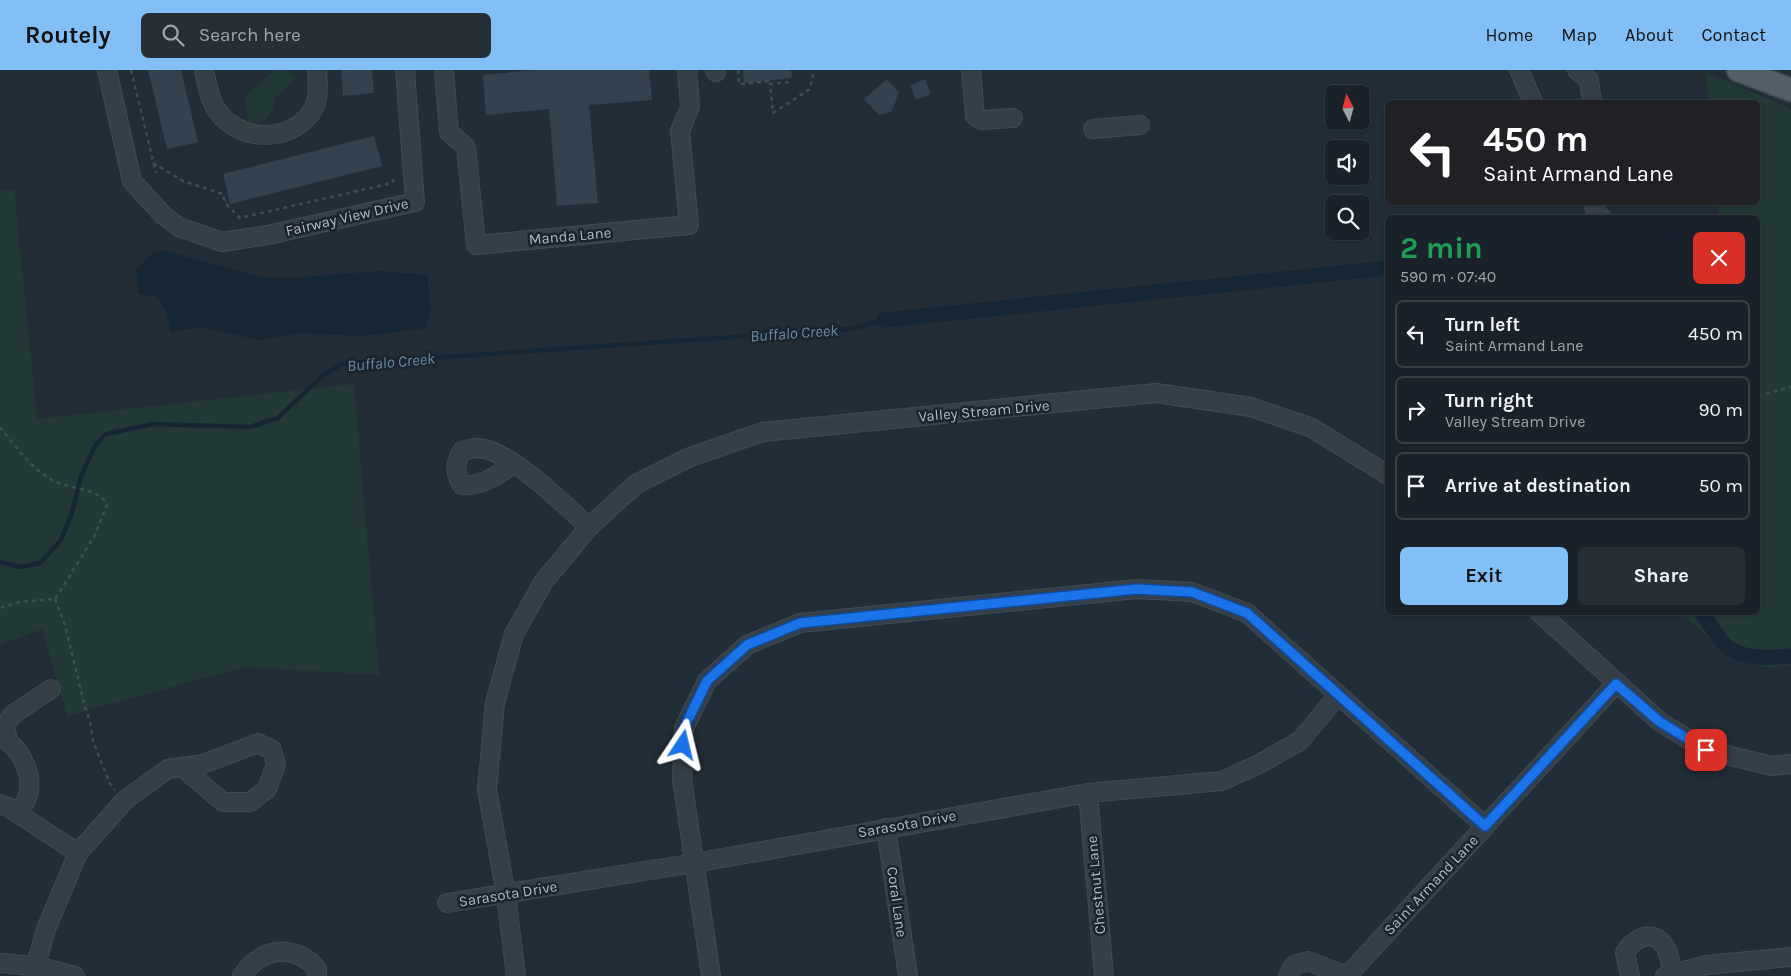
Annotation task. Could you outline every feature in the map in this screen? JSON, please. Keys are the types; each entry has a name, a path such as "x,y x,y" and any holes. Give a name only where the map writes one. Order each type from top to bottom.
{"main road":[{"path":"1738,70 1791,90"}],"street":[{"name":"Fairway View Drive","path":"107,70 132,181 163,215 179,227 222,242 268,235 415,202 405,70"},
{"path":"204,70 217,111 239,131 261,135 274,134 288,129 310,115 318,94 317,70"},
{"name":"Manda Lane","path":"444,70 449,132 466,147 476,245 690,225 680,131 690,106 687,70"},
{"path":"971,70 975,116 981,120 1013,118"},
{"path":"1519,70 1532,100"},
{"path":"1577,70 1589,80 1592,100"},
{"path":"1093,129 1140,125"},
{"name":"Valley Stream Drive","path":"516,976 506,895 487,790 495,702 514,634 544,581 590,527 636,484 690,457 763,432 1156,393 1251,407 1312,428 1385,473"},
{"path":"513,464 536,479 590,527"},
{"path":"710,976 682,779 684,728 707,681 747,645 800,623 1137,589 1192,592 1247,613 1485,826"},
{"path":"1541,615 1660,722 1706,750 1772,766 1791,764"},
{"name":"Saint Armand Lane","path":"1347,976 1616,684"},
{"path":"17,813 26,800 28,770 18,753 4,739 5,726 12,715 51,690"},
{"name":"Sarasota Drive","path":"447,904 695,863 1088,793 1222,781 1259,764 1300,741 1338,695"},
{"path":"34,971 46,929 67,875 78,853 124,802 168,769 182,767 203,764 258,743 272,750 276,764 267,789 250,802 223,802 182,767"},
{"name":"Chestnut Lane","path":"1088,793 1104,976"},
{"path":"0,804 78,853"},
{"name":"Coral Lane","path":"886,828 908,976"},
{"path":"1630,976 1626,953 1637,938 1647,936 1659,940 1668,951 1669,974 1707,964 1791,957"},
{"path":"242,976 253,961 270,953 288,952 308,958 318,970 317,976"},
{"path":"1288,976 1294,965 1308,961 1347,976"},
{"path":"0,963 34,971 75,976"}],"path":[{"path":"131,70 156,173"},
{"path":"738,70 739,84 771,81 773,113 810,88 814,70"},
{"path":"771,84 789,82"},
{"path":"153,163 183,181 223,194 225,203 240,218 392,183 397,172"},
{"path":"1760,395 1791,387"},
{"path":"0,427 40,472 58,483 87,492 106,501 106,512 94,537 55,600"},
{"path":"0,608 18,602 55,600"},
{"path":"55,600 65,625 84,707 90,721 92,741 110,784 124,802"}],"green space":[{"path":"274,70 288,70 296,78 276,97 272,111 264,121 248,123 245,97"},
{"path":"1706,72 1791,109 1791,665 1770,668 1732,659 1683,615 1760,615 1760,215 1719,215 1718,205 1760,205 1760,100 1709,100"},
{"path":"14,189 37,419 354,384 379,675 244,667 67,716 42,629 0,645 0,191"}],"water":[{"path":"166,251 261,277 293,278 379,271 427,275 431,311 426,328 363,336 298,333 260,340 200,327 170,332 167,313 158,297 139,294 136,269 154,252"}],"building":[{"path":"148,70 181,70 198,142 167,149"},
{"path":"341,70 372,70 374,93 343,96"},
{"path":"535,70 649,70 652,100 589,105 598,203 557,206 549,109 486,115 483,75"},
{"path":"743,70 791,70 792,78 744,83"},
{"path":"887,79 899,93 891,112 879,115 864,99"},
{"path":"925,79 931,94 916,100 910,86"},
{"path":"374,136 382,166 230,204 223,174"}],"waterway":[{"path":"884,320 1385,268"},
{"name":"Buffalo Creek","path":"0,562 20,567 40,563 61,540 72,513 81,476 96,444 106,434 153,424 250,427 278,418 323,375 343,364 850,329 884,320"},
{"path":"1703,615 1724,644 1738,653 1756,657 1791,656"}],"route":[{"path":"683,745 684,728 707,681 747,645 800,623 1137,589 1192,592 1247,613 1485,826 1616,684 1660,722 1706,750"}]}
